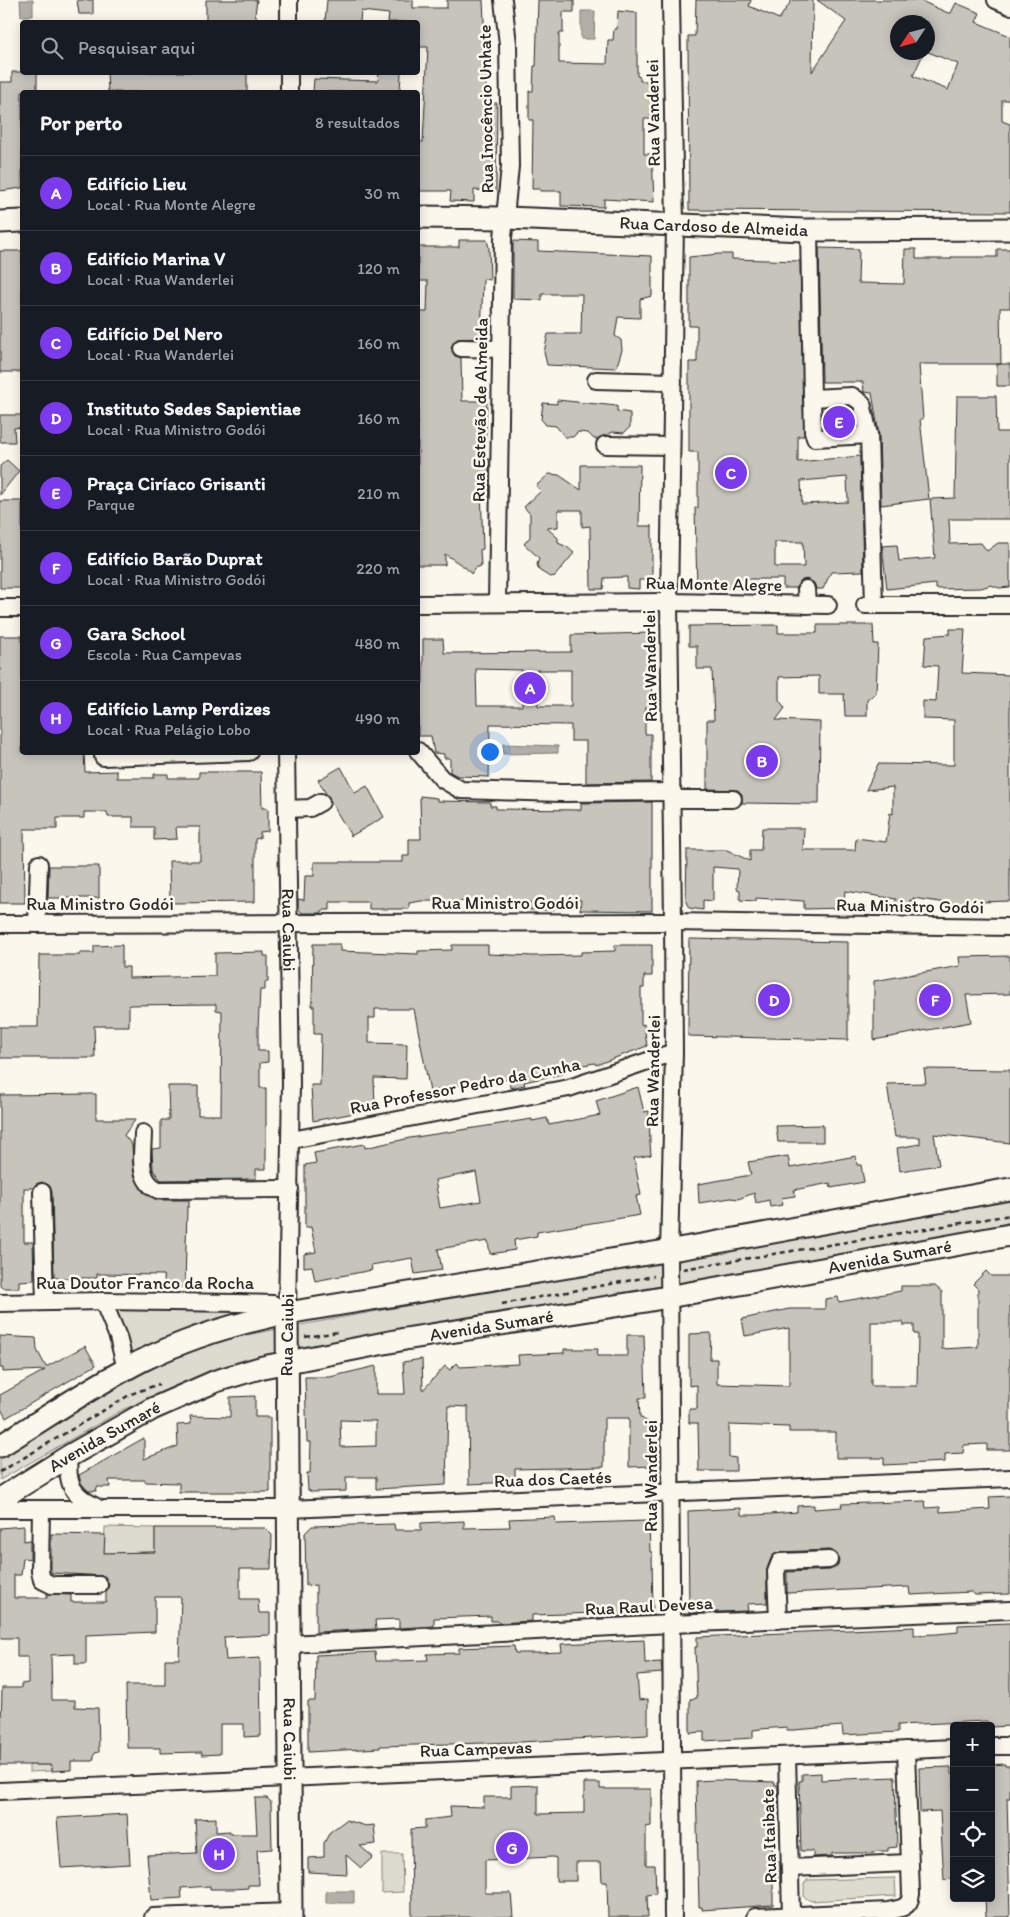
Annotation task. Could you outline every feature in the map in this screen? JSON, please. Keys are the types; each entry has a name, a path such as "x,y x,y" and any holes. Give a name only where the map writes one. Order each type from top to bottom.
{"main road":[{"name":"Rua Cardoso de Almeida","path":"420,217 506,218 809,230 1010,230"},
{"path":"0,222 20,221"},
{"path":"0,1446 126,1369 186,1342 287,1313 669,1251 1010,1189"},
{"name":"Avenida Sumaré","path":"0,1500 69,1456 137,1417 188,1393 240,1373 286,1361 429,1335 670,1296 1010,1235"},
{"name":"Rua Caiubi","path":"287,1313 286,1361 290,1509 288,1777 291,1914"}],"street":[{"path":"289,0 289,20"},
{"name":"Rua Inocêncio Unhate","path":"503,0 508,44 510,166 506,218"},
{"name":"Rua Vanderlei","path":"671,0 675,225"},
{"path":"996,0 1010,6"},
{"path":"288,90 289,75"},
{"name":"Rua Estevão de Almeida","path":"497,603 503,238 506,218"},
{"name":"Rua Wanderlei","path":"673,1917 669,1251 674,1052 669,602 675,225"},
{"path":"809,230 812,398 815,438 869,436"},
{"path":"461,348 501,349"},
{"path":"596,380 673,382"},
{"path":"812,398 852,396 858,398 862,403 869,436 869,605 1010,606"},
{"path":"605,445 672,446"},
{"name":"Rua Monte Alegre","path":"420,604 669,602 807,597 828,605"},
{"path":"0,608 20,608"},
{"path":"420,753 442,780 461,790 672,795 733,799"},
{"path":"103,758 176,755"},
{"name":"Rua Caiubi","path":"286,755 291,1140 287,1313"},
{"path":"287,809 310,808 321,802"},
{"path":"37,924 39,864"},
{"name":"Rua Ministro Godói","path":"0,924 673,922 1010,927"},
{"name":"Rua Professor Pedro da Cunha","path":"291,1140 569,1088 674,1052"},
{"path":"143,1133 143,1176 149,1184 158,1190 290,1189"},
{"path":"42,1192 45,1302"},
{"path":"103,1301 118,1337 126,1369"},
{"name":"Rua Doutor Franco da Rocha","path":"0,1303 103,1301 274,1304 287,1313"},
{"path":"69,1456 69,1483 83,1500 98,1508"},
{"name":"Rua dos Caetés","path":"0,1509 290,1509 1010,1478"},
{"path":"41,1509 40,1571 42,1580 52,1585 99,1585"},
{"path":"778,1620 776,1572 780,1562 829,1560"},
{"name":"Rua Raul Devesa","path":"290,1644 671,1624 1010,1610"},
{"path":"995,1746 1010,1746"},
{"name":"Rua Campevas","path":"0,1791 950,1748"},
{"path":"755,1917 903,1909 911,1899 906,1750"},
{"name":"Rua Itaibate","path":"787,1756 792,1915"},
{"path":"790,1868 909,1862"},
{"path":"153,1917 291,1914"}],"shaded area":[{"path":"20,0 33,0 33,16 21,16"},
{"path":"581,11 595,11 594,39 581,39"},
{"path":"858,402 862,432 819,434 816,411 823,403"},
{"path":"503,744 558,746 558,753 503,754"},
{"path":"1010,1198 1010,1222 974,1232 434,1325 200,1378 122,1410 0,1480 0,1449 191,1345 690,1254 988,1205"},
{"path":"182,1307 265,1312 128,1362 112,1310"},
{"path":"105,1527 155,1528 155,1552 104,1553"},
{"path":"29,1765 52,1765 52,1771 29,1772"},
{"path":"382,1854 402,1854 403,1892 382,1893"},
{"path":"895,1878 896,1896 811,1901 804,1897 804,1884 807,1880"},
{"path":"326,1891 354,1891 354,1903 326,1903"}],"building":[{"path":"77,0 93,0 93,14 79,14"},
{"path":"206,0 257,0 255,14 258,20 206,20"},
{"path":"327,0 413,0 413,8 447,8 447,0 483,0 485,40 488,44 486,52 486,103 497,103 496,191 474,190 474,202 450,201 451,191 420,191 420,142 423,142 428,47 420,47 420,20 388,20 389,14 361,11 360,20 325,20"},
{"path":"538,0 574,0 574,12 563,12 563,33 559,33 559,63 607,64 608,40 613,40 614,29 617,29 618,11 637,13 637,76 640,77 640,81 652,81 652,119 644,119 644,154 652,154 654,202 604,199 604,207 561,206 561,191 532,189 533,120 529,120 529,91 533,91 534,66 536,66"},
{"path":"696,0 751,0 749,6 779,19 792,0 813,0 812,72 846,21 817,0 919,0 948,13 951,13 956,3 980,13 976,22 1010,36 1010,100 1002,100 1002,121 1010,124 1010,212 689,210 688,36 695,36"},
{"path":"12,72 20,72 20,75 37,75 37,90 20,90 20,188 0,191 0,82 12,82"},
{"path":"107,75 247,75 247,90 108,90"},
{"path":"379,75 401,75 400,90 313,90 314,79 378,81"},
{"path":"459,240 487,240 489,248 490,280 483,279 481,338 457,339 451,347 455,356 461,358 462,401 487,401 485,459 489,459 489,486 481,486 483,549 480,550 481,566 475,568 471,574 466,568 445,554 445,565 420,565 420,312 427,312 428,281 420,281 420,247 459,247"},
{"path":"513,241 538,242 538,251 652,256 652,296 640,299 640,318 618,317 615,336 621,340 622,350 616,368 547,365 544,352 548,334 581,334 582,294 542,294 542,300 513,299"},
{"path":"819,248 859,249 858,283 904,284 905,249 916,249 916,259 951,259 951,257 997,257 997,249 1010,249 1010,308 1000,308 1001,364 919,364 923,419 920,419 929,499 881,505 879,435 872,393 864,392 863,382 822,382"},
{"path":"0,251 20,251 20,372 0,372"},
{"path":"732,254 732,259 800,261 804,436 798,436 798,462 860,456 863,571 831,572 823,589 816,589 814,583 806,579 800,581 796,588 783,588 783,579 746,579 746,588 697,588 695,508 698,508 698,452 689,452 689,362 697,362 697,326 689,326 689,257","holes":["847,477 848,502 802,504 801,481","775,542 803,542 804,567 775,567"]},
{"path":"997,364 1010,364 1010,386 997,386"},
{"path":"957,396 996,396 997,432 1010,432 1010,519 949,519 950,544 981,543 987,551 998,543 1010,543 1010,587 999,588 991,585 981,588 936,589 936,584 887,589 882,546 897,545 899,561 935,558 930,499 955,498"},
{"path":"557,400 617,406 617,411 630,413 630,427 624,433 613,432 597,439 594,439 588,433 578,432 573,437 565,437 556,426 546,425 541,419 543,403 557,404"},
{"path":"0,415 20,415 20,427 14,428 15,442 0,442"},
{"path":"7,460 19,471 0,495 0,466"},
{"path":"581,465 640,465 639,526 652,526 652,580 639,580 639,589 627,588 627,577 604,578 603,589 591,589 590,526 582,527 582,510 558,510 558,527 547,528 558,538 558,543 574,553 555,576 550,577 540,571 537,565 539,558 524,544 530,537 530,514 524,507 541,491 536,486 549,474 559,475 581,490"},
{"path":"0,501 20,501 20,588 0,588"},
{"path":"778,625 778,633 817,633 817,625 873,625 874,644 878,644 876,693 867,700 867,716 845,716 844,694 819,694 819,676 779,677 779,700 785,708 776,720 820,722 819,804 742,803 742,794 738,790 707,789 707,720 714,720 712,669 697,669 697,646 689,646 689,626"},
{"path":"950,629 965,629 962,673 1010,675 1010,901 979,902 977,909 958,909 946,908 947,903 913,898 913,901 910,900 909,908 895,908 896,899 845,891 843,908 804,909 804,901 756,898 756,901 740,900 740,890 737,889 738,869 713,867 713,901 703,900 703,910 689,908 686,902 687,850 727,850 750,861 750,850 761,850 762,828 804,828 803,850 855,850 856,838 886,842 890,813 893,814 893,787 866,790 878,764 954,765 954,720 923,719 923,701 936,702 938,666 924,665 926,636 950,634"},
{"path":"653,633 651,708 645,708 645,734 651,734 651,782 586,783 586,741 571,741 571,725 490,724 489,777 458,776 450,772 450,758 444,758 444,754 434,753 431,736 420,736 420,683 423,683 423,639 443,639 444,653 571,652 571,635","holes":["476,669 522,670 522,706 477,706","537,670 571,670 571,706 538,706"]},
{"path":"0,636 20,636 20,755 84,755 85,772 117,771 117,778 154,778 154,774 168,774 168,778 199,778 199,772 261,772 262,808 268,808 268,831 260,832 260,838 255,839 255,902 170,903 169,861 200,861 200,827 176,827 177,839 154,840 154,827 133,827 133,817 108,817 107,812 84,812 84,818 57,818 57,829 24,829 25,903 0,903"},
{"path":"341,767 355,793 367,786 384,817 351,836 318,780"},
{"path":"420,796 437,798 437,801 490,802 490,806 496,806 496,809 581,810 581,803 652,802 652,911 580,910 581,900 554,900 554,910 530,910 530,902 421,901 409,903 409,909 369,909 369,902 330,902 330,910 322,910 322,913 302,913 298,908 298,899 304,900 305,876 314,876 314,862 403,862 403,856 409,856 409,839 421,839"},
{"path":"49,866 99,866 99,898 48,898"},
{"path":"689,939 848,942 848,1040 688,1036"},
{"path":"313,944 340,944 340,951 418,954 418,951 452,950 452,945 488,945 488,954 533,956 581,955 581,952 615,951 615,945 652,945 652,976 644,976 644,988 641,988 641,1025 644,1024 647,1046 596,1065 595,1063 561,1069 562,1074 524,1082 525,1085 510,1088 509,1079 483,1084 480,1081 430,1092 414,1009 375,1009 375,1018 369,1018 369,1043 407,1044 406,1079 374,1078 375,1109 313,1121 311,1085 320,1085 321,1034 314,1034 314,1006 312,1006"},
{"path":"122,945 122,967 129,967 129,978 215,976 215,953 264,952 264,956 268,956 268,982 265,982 265,990 260,990 258,1028 258,1051 268,1051 268,1062 260,1063 260,1088 266,1088 266,1169 256,1169 256,1179 161,1180 153,1170 152,1149 161,1148 161,1120 169,1120 168,1086 198,1086 198,1115 221,1115 222,1011 216,1010 216,1004 129,1005 129,1026 94,1026 95,1058 0,1058 0,1027 38,1027 39,955 80,955 80,953 94,953 94,946"},
{"path":"1010,956 1010,994 966,995 971,1022 874,1040 874,981 960,966 959,957"},
{"path":"924,1069 1010,1070 1010,1143 934,1134 939,1165 900,1171 897,1148 920,1144 920,1137 895,1137 887,1084 926,1083"},
{"path":"638,1087 644,1112 649,1111 651,1155 634,1158 641,1195 636,1196 640,1215 537,1232 537,1236 514,1240 515,1250 490,1254 488,1241 438,1249 442,1270 415,1274 412,1258 371,1265 372,1270 315,1281 312,1266 304,1267 304,1254 316,1252 311,1227 305,1228 305,1165 316,1163 314,1153 364,1144 365,1148 410,1138 532,1119 532,1121 547,1118 549,1125 600,1115 596,1101","holes":["476,1172 481,1201 440,1208 435,1180"]},
{"path":"96,1094 96,1119 136,1119 124,1135 132,1145 134,1174 143,1192 158,1200 189,1200 189,1207 187,1207 185,1287 166,1287 163,1275 97,1274 97,1278 54,1278 52,1192 50,1186 42,1182 36,1184 33,1188 24,1188 24,1242 33,1242 34,1280 19,1281 19,1288 2,1288 0,1286 0,1095"},
{"path":"823,1125 823,1142 778,1142 776,1126"},
{"path":"788,1156 790,1168 856,1156 857,1165 861,1165 864,1182 831,1188 830,1183 794,1190 795,1196 781,1198 783,1205 770,1207 769,1200 756,1203 754,1193 738,1199 731,1198 699,1203 698,1184 751,1175 748,1162"},
{"path":"986,1271 991,1276 1010,1276 1010,1450 987,1450 987,1444 964,1445 963,1453 945,1454 945,1462 884,1465 884,1458 836,1458 836,1432 789,1432 789,1427 729,1425 729,1457 736,1458 736,1471 699,1471 698,1423 689,1423 689,1409 697,1409 697,1385 689,1386 689,1334 711,1333 710,1359 717,1359 717,1384 789,1386 789,1328 745,1336 742,1319 789,1309 825,1309 825,1299 838,1297 839,1302 901,1291 901,1286 935,1286 942,1292 942,1349 978,1347 978,1289 973,1284","holes":["871,1322 903,1322 903,1325 914,1325 914,1334 918,1334 917,1386 871,1386"]},
{"path":"627,1335 644,1335 646,1398 639,1398 640,1417 651,1424 651,1466 629,1467 629,1418 604,1418 604,1467 515,1469 515,1482 469,1484 468,1407 448,1406 446,1485 376,1489 376,1477 346,1477 346,1491 312,1492 308,1490 307,1473 310,1473 311,1442 307,1442 305,1377 330,1377 376,1366 376,1394 405,1394 403,1362 422,1359 423,1390 445,1366 450,1370 457,1363 460,1367 519,1364 518,1355 564,1353 564,1349 598,1349 597,1356 627,1356","holes":["340,1420 376,1421 376,1446 341,1447"]},
{"path":"0,1336 36,1338 37,1350 46,1367 85,1346 96,1365 6,1418 0,1407 0,1395 45,1370 3,1372 3,1368 0,1368"},
{"path":"255,1396 255,1417 270,1417 270,1492 179,1492 179,1483 145,1482 145,1480 109,1480 110,1487 97,1487 96,1491 88,1491 81,1483 79,1475 144,1438 144,1459 178,1446 177,1425 191,1424 190,1416 230,1417 230,1397"},
{"path":"1010,1496 1010,1594 975,1595 972,1592 910,1595 909,1587 787,1593 787,1572 830,1570 838,1565 839,1559 837,1554 829,1550 780,1552 771,1558 767,1569 767,1603 747,1604 748,1611 689,1613 688,1511 741,1508 741,1515 757,1515 797,1512 797,1506 814,1505 814,1509 842,1507 841,1504 925,1501 926,1508 940,1507 940,1512 990,1509 989,1497"},
{"path":"555,1517 556,1524 646,1521 646,1523 649,1523 650,1552 652,1552 653,1615 599,1618 599,1613 532,1615 532,1621 499,1623 498,1621 491,1621 491,1616 434,1618 434,1626 399,1628 399,1619 375,1620 376,1629 316,1632 316,1585 306,1586 305,1533 312,1526 394,1524 395,1530 421,1530 421,1523 464,1521 464,1528 510,1527 509,1519"},
{"path":"24,1526 24,1541 30,1540 30,1559 23,1558 21,1575 14,1575 14,1598 47,1598 47,1594 71,1595 71,1602 106,1602 106,1592 109,1585 105,1576 51,1573 51,1534 105,1535 104,1553 155,1552 155,1528 265,1528 272,1535 271,1569 240,1569 240,1599 258,1599 259,1613 270,1613 270,1635 224,1637 226,1660 260,1658 261,1736 244,1737 244,1724 220,1724 220,1754 202,1755 202,1752 160,1753 160,1748 127,1748 126,1685 165,1685 165,1659 179,1659 181,1597 155,1597 155,1632 86,1635 86,1664 75,1664 75,1654 51,1655 52,1700 75,1700 75,1707 98,1708 99,1752 95,1753 93,1761 71,1761 71,1770 52,1771 52,1765 0,1765 2,1688 21,1688 21,1684 28,1683 28,1657 17,1657 17,1638 0,1638 0,1528"},
{"path":"1010,1623 1010,1726 995,1727 995,1722 987,1721 950,1722 898,1725 898,1732 843,1735 842,1726 794,1730 787,1730 787,1727 753,1730 753,1738 704,1741 704,1732 690,1733 690,1699 697,1698 695,1647 697,1647 697,1637 914,1627 914,1635 937,1634 958,1632 958,1625"},
{"path":"644,1640 645,1663 661,1662 662,1673 637,1675 639,1700 648,1699 648,1735 520,1742 380,1746 380,1748 308,1752 308,1701 315,1701 316,1655 375,1652 376,1661 428,1660 427,1654 459,1653 459,1648 514,1646 515,1653 562,1652 561,1644"},
{"path":"1005,1764 1005,1766 1010,1766 1010,1798 1007,1798 1010,1917 986,1917 985,1902 995,1902 995,1765"},
{"path":"950,1767 950,1879 944,1880 940,1811 920,1812 919,1768"},
{"path":"821,1773 821,1780 895,1777 897,1847 888,1848 888,1851 875,1851 875,1853 832,1853 832,1856 813,1857 813,1851 801,1851 799,1781 802,1781 802,1774"},
{"path":"696,1781 775,1782 775,1785 778,1785 778,1810 774,1810 775,1818 771,1818 773,1862 780,1862 780,1882 773,1882 773,1905 702,1910 702,1907 699,1907"},
{"path":"584,1783 600,1783 600,1789 651,1789 651,1826 646,1827 646,1865 655,1865 656,1894 647,1895 648,1917 608,1917 607,1882 602,1882 601,1862 576,1862 576,1881 556,1881 556,1858 553,1857 485,1860 485,1893 511,1893 513,1917 412,1917 411,1829 425,1828 425,1820 451,1817 450,1806 484,1807 484,1797 511,1797 511,1786 538,1785 538,1814 584,1813"},
{"path":"255,1798 267,1798 271,1802 272,1849 257,1850 259,1885 248,1885 248,1888 233,1889 210,1889 210,1886 181,1888 182,1898 151,1900 147,1855 197,1853 195,1819 216,1818 216,1832 230,1831 230,1834 257,1834"},
{"path":"127,1814 130,1864 61,1868 57,1818"},
{"path":"346,1820 366,1826 374,1825 376,1844 360,1846 373,1857 361,1868 346,1855 347,1874 308,1872 308,1858 324,1857 324,1843 330,1832"}],"place":[{"name":"Praça Ciríaco Grisanti","path":"839,422"},
{"name":"Edifício Del Nero","path":"731,473"},
{"name":"Edifício Lieu","path":"530,688"},
{"name":"Edifício Marina V","path":"762,761"},
{"name":"Instituto Sedes Sapientiae","path":"774,1000"},
{"name":"Edifício Barão Duprat","path":"935,1000"},
{"name":"Gara School","path":"512,1848"},
{"name":"Edifício Lamp Perdizes","path":"219,1854"}]}
